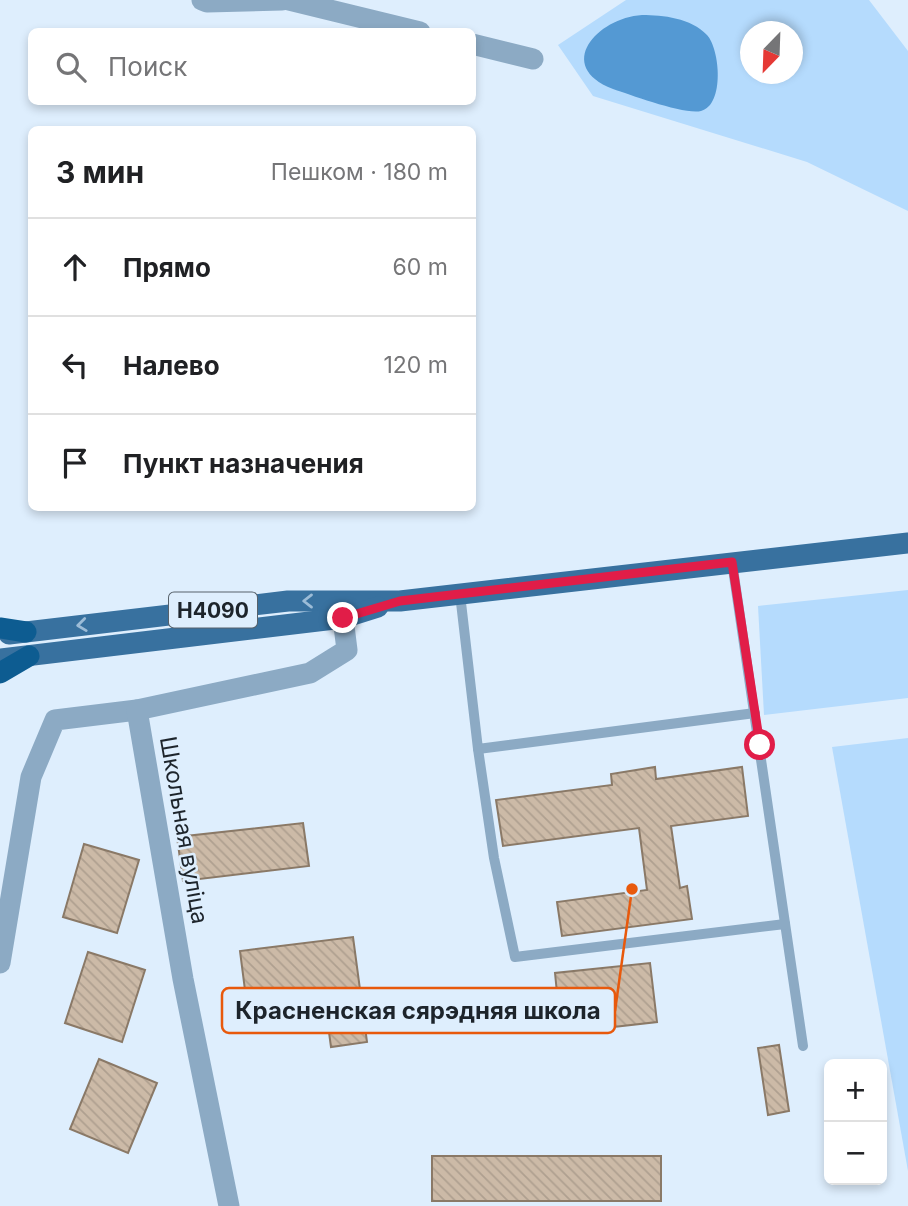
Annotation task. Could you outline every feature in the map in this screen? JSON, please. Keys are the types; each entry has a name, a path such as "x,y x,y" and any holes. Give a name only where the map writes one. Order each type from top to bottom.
{"highway":[{"path":"0,628 26,632"},
{"path":"0,673 29,656"}],"main road":[{"name":"Н4090","path":"0,635 288,601 400,601 908,542"},
{"name":"Н4090","path":"0,659 343,618 400,601"}],"street":[{"path":"202,0 282,0"},
{"path":"289,0 404,28"},
{"path":"476,45 533,59"},
{"name":"Школьная вуліца","path":"229,1206 183,979 137,710 310,673 346,650 343,618"},
{"path":"0,963 31,777 55,720 137,710"}],"lane":[{"path":"732,562 803,1046"},
{"path":"460,594 494,858 515,957 785,924"},
{"path":"478,749 755,713"}],"shaded area":[{"path":"626,0 869,0 908,51 908,211 807,162 593,96 558,45"},
{"path":"908,590 908,698 764,715 758,606"},
{"path":"908,738 908,1171 832,747"}],"water":[{"path":"642,15 685,21 707,35 715,52 718,76 714,99 709,107 693,111 645,100 613,89 595,79 586,68 584,56 588,44 597,34 625,18"}],"building":[{"path":"655,767 656,779 742,767 748,816 671,826 680,888 687,886 692,919 562,936 557,902 647,890 639,828 503,846 496,800 612,785 611,774"},
{"path":"303,823 309,866 183,881 177,837"},
{"path":"84,844 139,860 117,933 63,917"},
{"path":"353,937 367,1042 331,1047 323,988 246,998 240,951"},
{"path":"88,952 145,970 122,1042 65,1023"},
{"path":"650,963 657,1022 561,1033 555,973"},
{"path":"779,1045 789,1111 768,1115 758,1048"},
{"path":"99,1059 157,1083 128,1153 70,1129"},
{"path":"432,1156 661,1156 661,1201 432,1201"}],"place":[{"name":"Красненская сярэдняя школа","path":"632,889"}],"route":[{"path":"343,618 400,601 732,562 760,745"}]}
